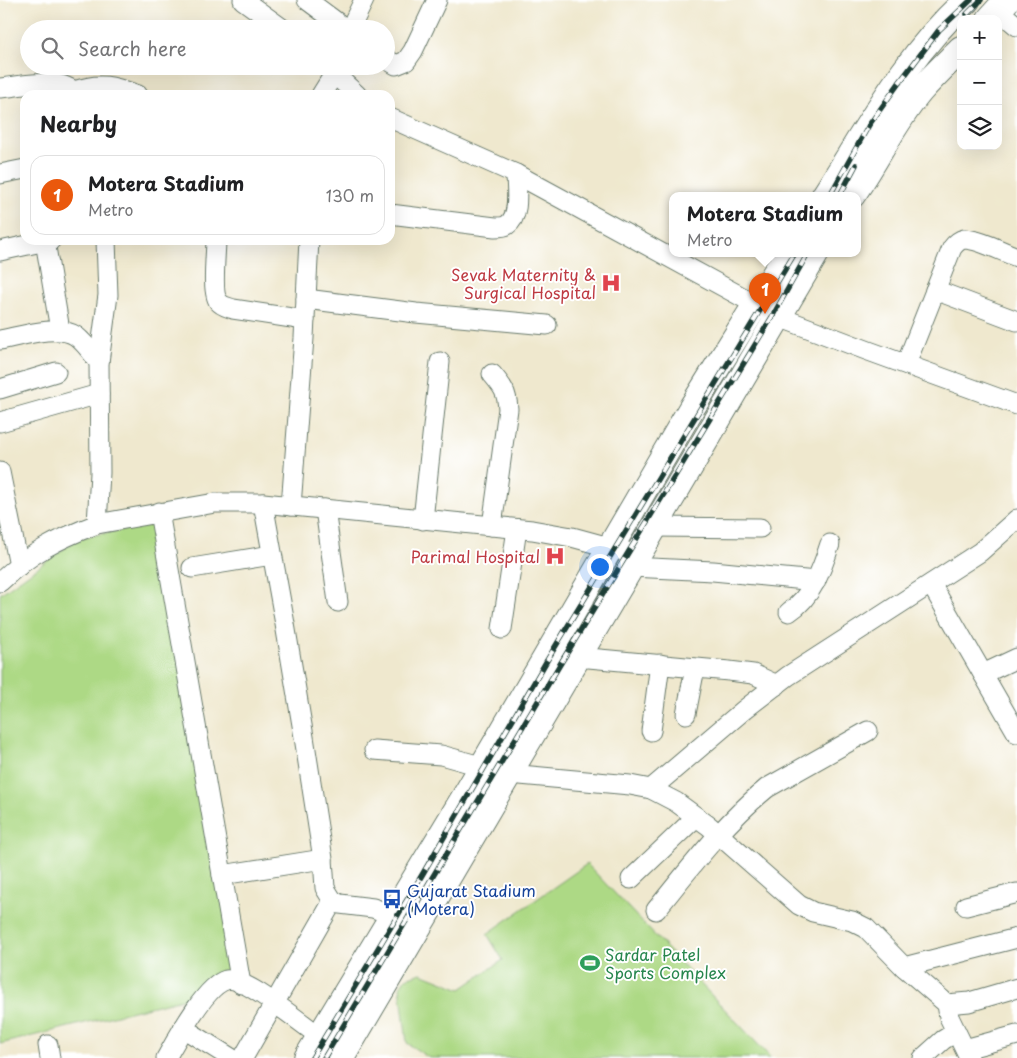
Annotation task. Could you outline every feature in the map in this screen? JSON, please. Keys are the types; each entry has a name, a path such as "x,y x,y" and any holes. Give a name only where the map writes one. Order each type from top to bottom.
{"street":[{"path":"243,0 272,20"},
{"path":"307,0 334,20"},
{"path":"354,20 364,0"},
{"path":"395,64 406,61 413,51 438,0"},
{"path":"827,192 910,63 967,0"},
{"path":"854,192 877,154 920,91 957,53"},
{"path":"323,90 328,75"},
{"path":"335,75 352,90"},
{"path":"0,88 60,84 71,90"},
{"path":"82,90 89,86 101,85 114,86 125,90"},
{"path":"395,120 516,174 669,257"},
{"path":"0,174 20,170"},
{"path":"395,215 495,227 506,226 516,212 516,174"},
{"path":"906,364 956,242 964,239 975,241 1017,257"},
{"path":"0,252 31,245"},
{"path":"49,245 60,330"},
{"path":"97,524 100,473 99,362 108,295 106,245"},
{"path":"216,245 215,290 217,301 232,309 305,320"},
{"path":"291,506 310,245"},
{"path":"669,257 779,317 1017,405"},
{"path":"166,1058 204,997 224,980 231,979 252,988 273,1003 313,1047 482,766 691,409 785,257"},
{"path":"341,1058 814,257"},
{"path":"935,290 1017,321"},
{"path":"306,299 416,313 547,325"},
{"path":"0,340 60,330 73,334 81,340 99,362"},
{"path":"423,520 440,362"},
{"path":"0,390 56,372"},
{"path":"492,374 503,387 507,396 508,410 492,526"},
{"path":"0,422 99,394"},
{"path":"0,472 19,566"},
{"path":"0,582 36,553 62,537 97,524 215,502 262,502 517,529 572,537 611,547 635,561 816,581"},
{"path":"262,502 285,624 323,859 325,888 332,901 340,904 372,908 393,915 419,928"},
{"path":"325,509 338,602"},
{"path":"159,512 241,984"},
{"path":"651,790 777,684 980,552 1017,519"},
{"path":"655,527 760,528"},
{"path":"502,629 517,529"},
{"path":"789,612 798,605 816,581 830,544"},
{"path":"192,568 272,555"},
{"path":"931,584 983,674 1011,710 1017,733"},
{"path":"578,657 753,674 777,684"},
{"path":"983,674 1017,658"},
{"path":"651,731 660,664"},
{"path":"686,714 695,668"},
{"path":"656,910 718,835 752,800 767,788 868,732"},
{"path":"374,750 441,755 509,774 630,785 651,790 676,802 696,817 799,905 813,912 852,921 866,928 904,967 947,1004 949,1017 967,1054 1017,1035"},
{"path":"631,879 696,817"},
{"path":"222,875 323,859"},
{"path":"966,906 1017,893"},
{"path":"243,1058 332,901"},
{"path":"904,967 1017,938"},
{"path":"947,1004 969,1002 1017,988"},
{"path":"184,1028 231,1058"},
{"path":"923,1058 956,1032"}],"green space":[{"path":"159,523 244,973 202,994 0,1044 0,594 79,538"},
{"name":"Sardar Patel Sports Complex","path":"587,864 771,1058 429,1058 407,1043 400,987 406,978 421,973 461,989 503,960 487,934"}],"railway":[{"path":"832,192 869,125 899,83 939,30 971,0"},
{"path":"967,14 981,0"},
{"path":"842,192 856,165"},
{"path":"312,1058 422,875 546,662 793,257"},
{"path":"324,1058 559,666 772,317 806,257"}],"place":[{"name":"Sevak Maternity & Surgical Hospital","path":"611,283"},
{"name":"Motera Stadium","path":"765,314"},
{"name":"Parimal Hospital","path":"555,556"},
{"name":"Gujarat Stadium (Motera)","path":"392,899"},
{"name":"Sardar Patel Sports Complex","path":"590,963"}]}
